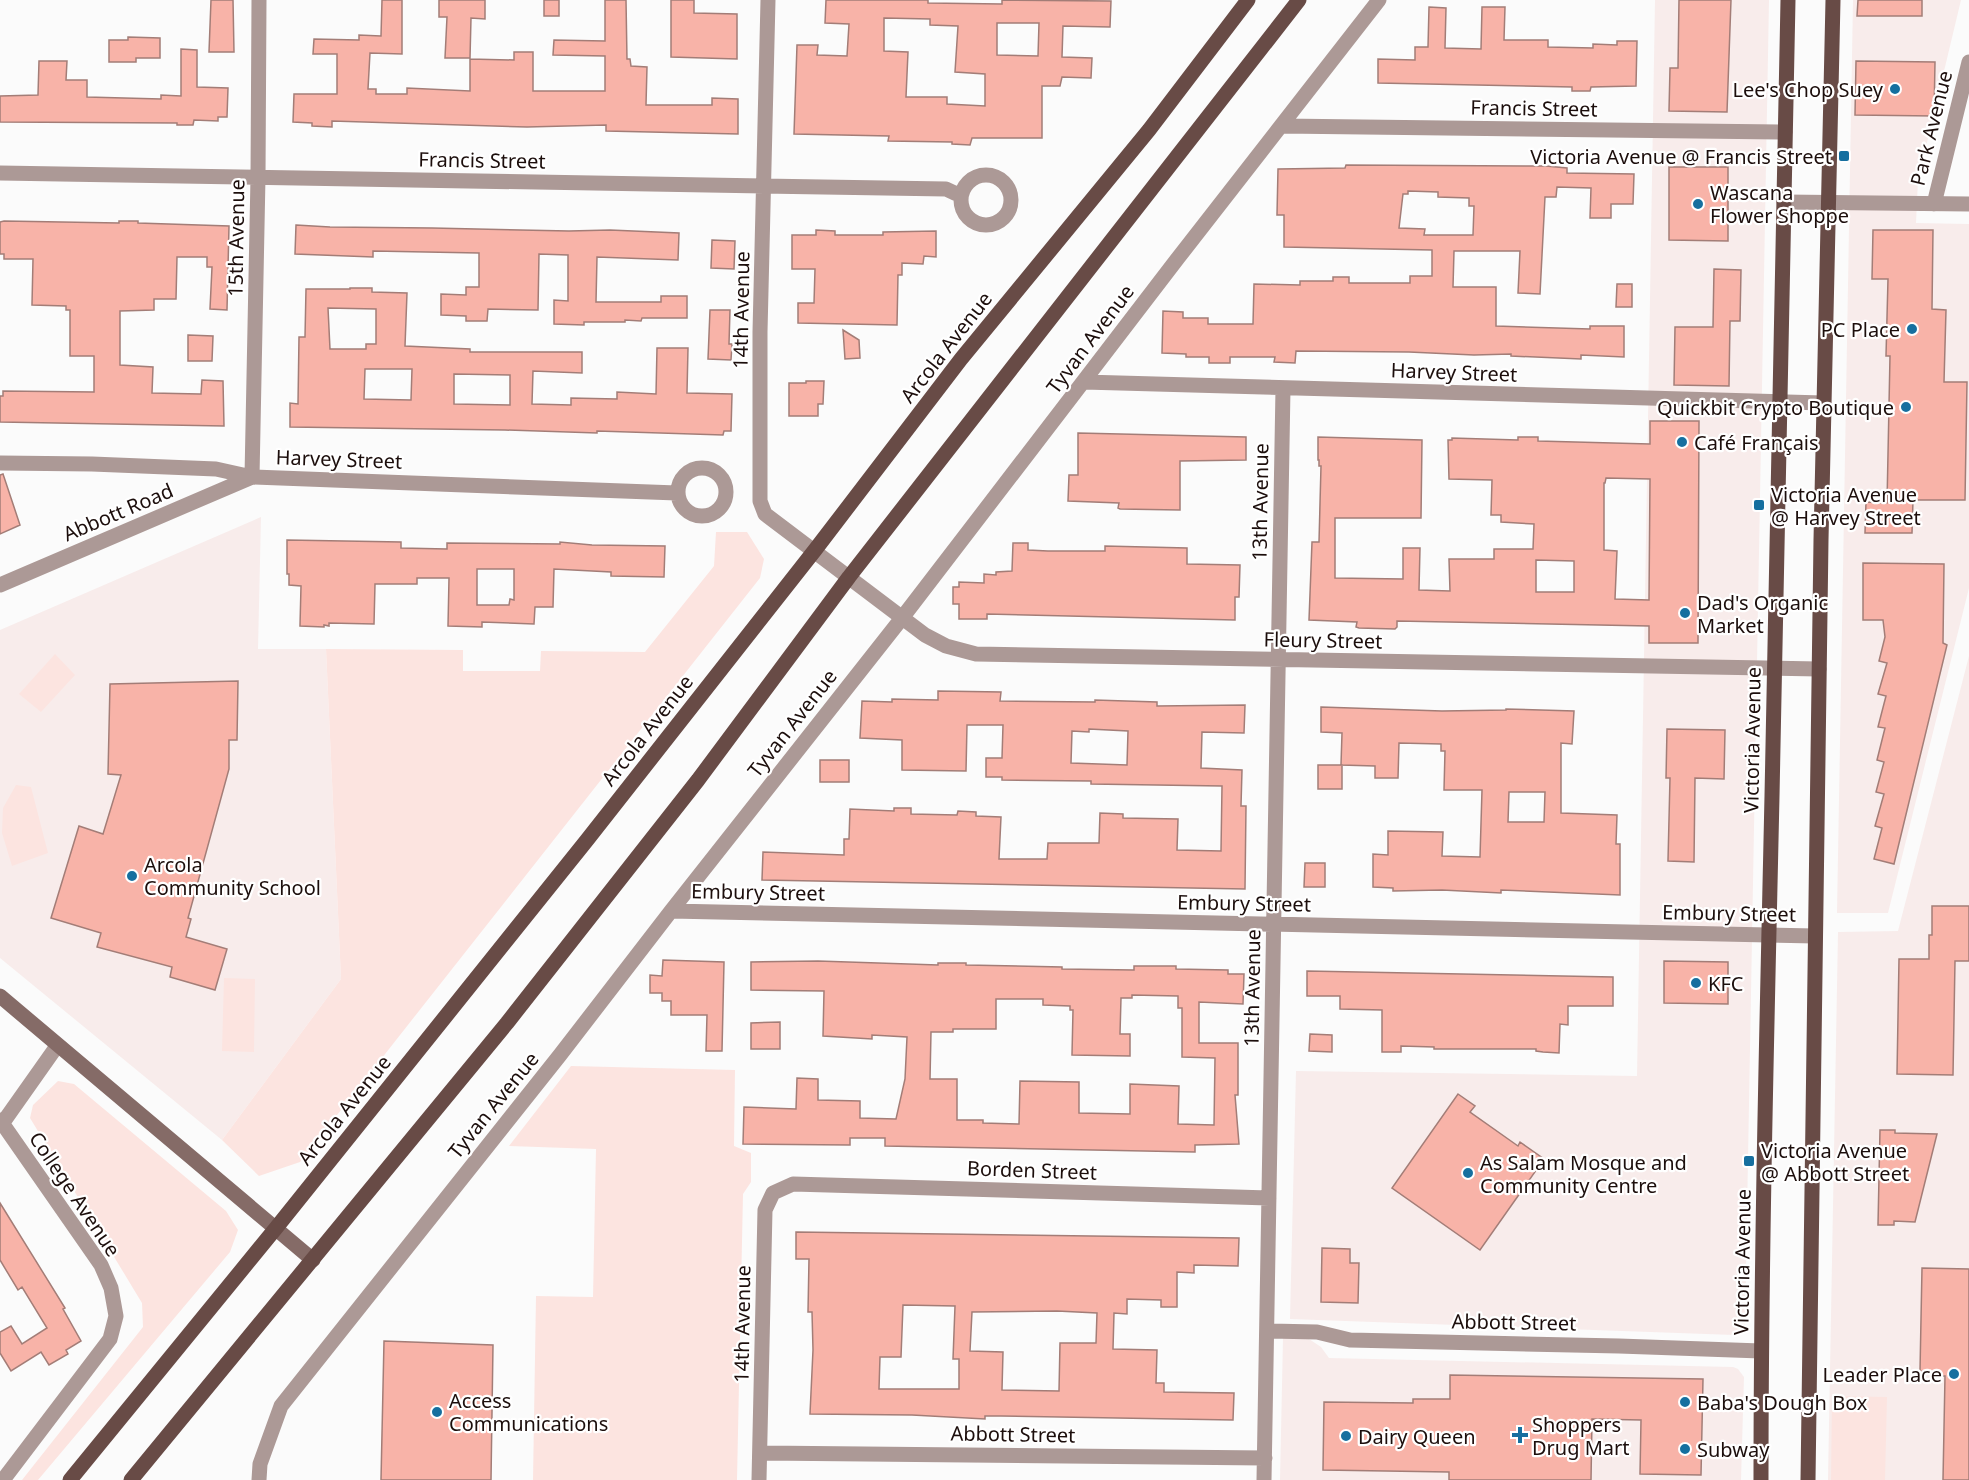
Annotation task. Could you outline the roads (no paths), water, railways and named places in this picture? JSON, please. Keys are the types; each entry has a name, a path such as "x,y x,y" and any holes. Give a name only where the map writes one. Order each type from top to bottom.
{"main road":[{"name":"Arcola Avenue","path":"70,1480 276,1228 580,849 815,550 961,359 1149,130 1248,0"},
{"path":"131,1480 507,1023 683,799 849,578 1299,0"},
{"name":"Victoria Avenue","path":"1761,1480 1768,935 1788,0"},
{"path":"1808,1480 1823,403 1833,0"}],"street":[{"name":"15th Avenue","path":"252,477 259,0"},
{"name":"14th Avenue","path":"768,0 760,332 760,501 765,514 849,578"},
{"name":"Tyvan Avenue","path":"259,1480 260,1464 280,1406 560,1055 902,618 1379,0"},
{"name":"Park Avenue","path":"1934,204 1969,62"},
{"name":"Francis Street","path":"1282,126 1785,132"},
{"name":"Francis Street","path":"0,173 946,189 962,196"},
{"path":"1784,202 1969,204"},
{"name":"Harvey Street","path":"1084,382 1823,403"},
{"name":"13th Avenue","path":"1264,1480 1283,388"},
{"name":"Harvey Street","path":"0,463 104,464 216,469 252,477 677,493"},
{"name":"Abbott Road","path":"0,585 252,477"},
{"name":"Fleury Street","path":"849,578 925,634 946,646 976,654 1819,669"},
{"name":"Embury Street","path":"671,911 1815,936"},
{"path":"0,996 313,1260"},
{"name":"College Avenue","path":"3,1480 110,1339 116,1316 111,1288 101,1265 1,1122 57,1046"},
{"name":"14th Avenue","path":"759,1480 765,1210 773,1192 793,1184"},
{"name":"Borden Street","path":"793,1184 1269,1198"},
{"name":"Abbott Street","path":"1267,1331 1317,1332 1350,1340 1761,1351"},
{"name":"Abbott Street","path":"760,1453 1265,1458"}],"place":[{"name":"Lee's Chop Suey","path":"1895,89"},
{"name":"Victoria Avenue @ Francis Street","path":"1844,156"},
{"name":"Wascana Flower Shoppe","path":"1698,204"},
{"name":"PC Place","path":"1912,329"},
{"name":"Quickbit Crypto Boutique","path":"1906,407"},
{"name":"Café Français","path":"1682,442"},
{"name":"Victoria Avenue @ Harvey Street","path":"1759,505"},
{"name":"Dad's Organic Market","path":"1685,613"},
{"name":"Arcola Community School","path":"132,876"},
{"name":"KFC","path":"1696,983"},
{"name":"Victoria Avenue @ Abbott Street","path":"1749,1161"},
{"name":"As Salam Mosque and Community Centre","path":"1468,1173"},
{"name":"Leader Place","path":"1954,1374"},
{"name":"Baba's Dough Box","path":"1685,1402"},
{"name":"Access Communications","path":"437,1412"},
{"name":"Shoppers Drug Mart","path":"1520,1435"},
{"name":"Dairy Queen","path":"1346,1436"},
{"name":"Subway","path":"1685,1449"}]}
